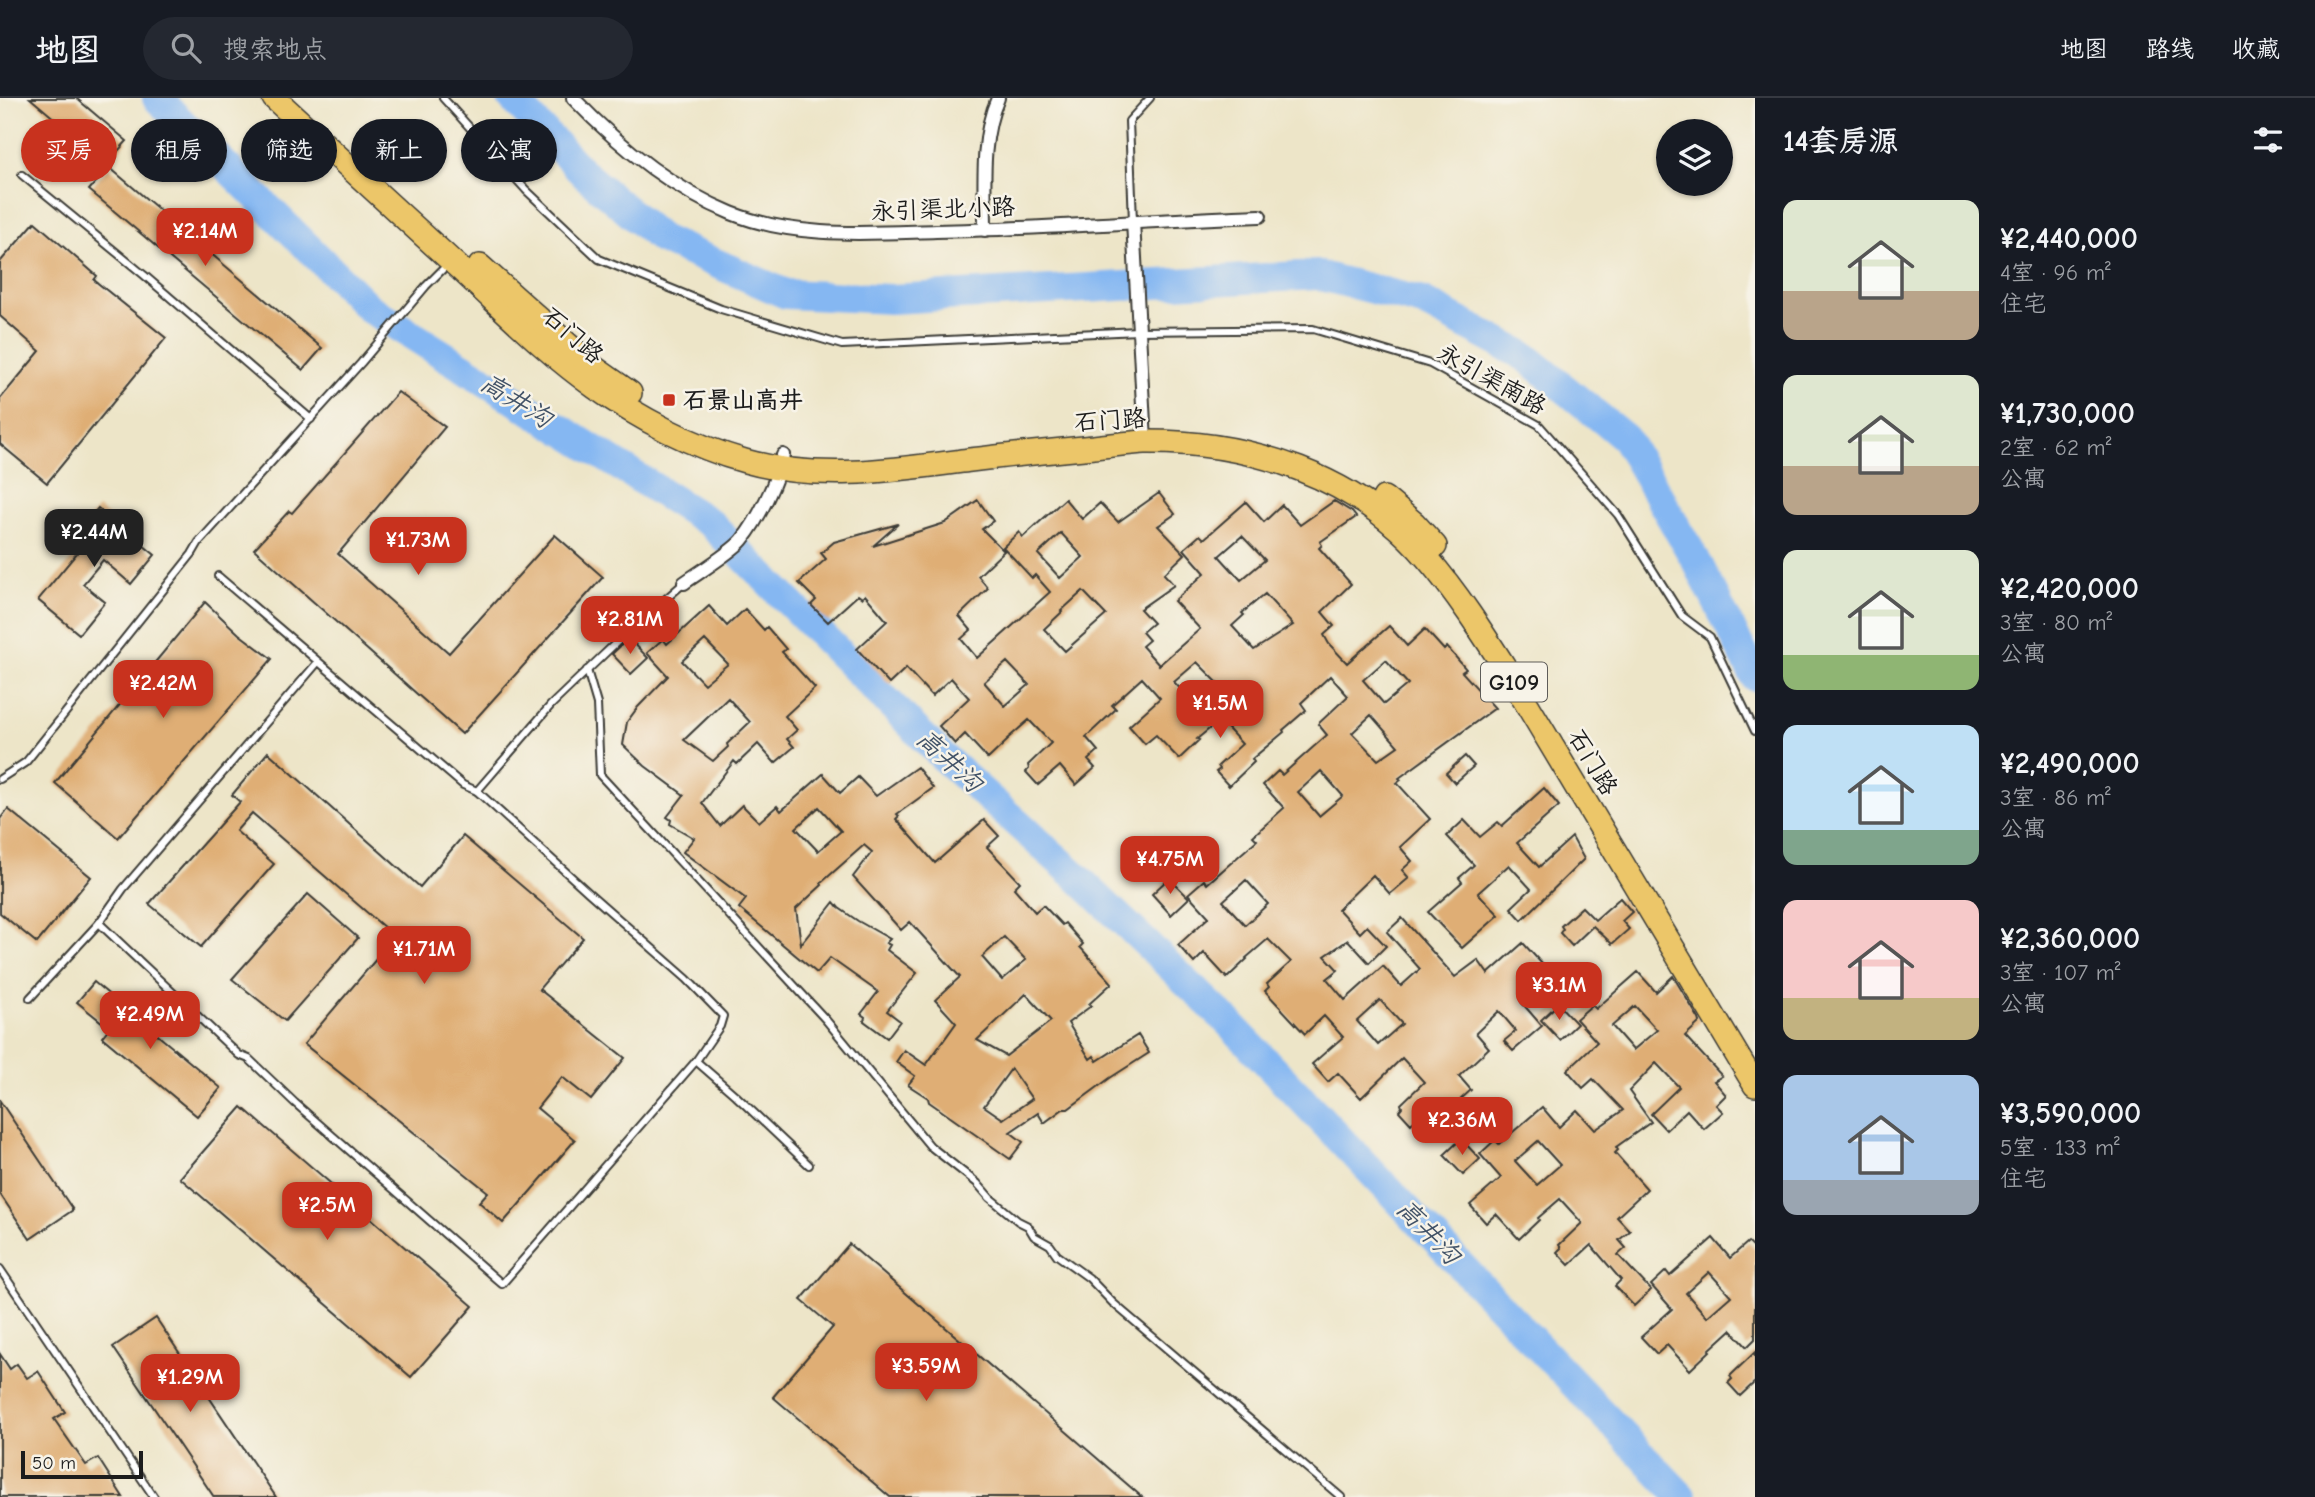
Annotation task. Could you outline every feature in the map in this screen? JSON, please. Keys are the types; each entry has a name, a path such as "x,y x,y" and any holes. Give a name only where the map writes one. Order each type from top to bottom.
{"highway":[{"name":"石门路","path":"274,98 593,386 629,410 667,430 743,461 889,457 1145,435 1229,433 1289,448 1353,478 1388,500 1435,546 1480,603 1528,677 1755,1058"},
{"name":"石门路","path":"298,98 463,251 603,374 634,396 704,431 782,462"},
{"name":"石门路","path":"1145,435 1222,447 1288,464 1338,486 1380,513 1425,555 1465,606 1507,671 1755,1085"}],"street":[{"name":"永引渠北小路","path":"573,98 643,163 697,197 733,214 776,226 855,233 985,230 1261,216"},
{"path":"985,230 987,143 992,112 998,98"},
{"path":"1133,221 1145,435"},
{"path":"684,583 741,542 782,462"}],"lane":[{"name":"永引渠南路","path":"443,98 526,190 599,259 720,309 842,345 1138,331 1313,329 1430,364 1539,425 1618,514 1682,616 1710,637 1755,731"},
{"path":"1133,221 1129,121 1150,98"},
{"path":"31,182 144,275 311,419"},
{"path":"0,779 26,762 199,542 361,363 420,292 454,258"},
{"path":"99,923 239,1055 249,1059 295,1103 502,1284 696,1062 720,1026 723,1016 721,1011 477,791 463,785 218,576"},
{"path":"477,791 551,705 684,583"},
{"path":"30,998 99,923 123,889 318,662"},
{"path":"587,670 597,704 600,775 826,1020 930,1146 977,1183 1017,1221 1028,1226 1034,1236 1050,1245 1057,1255 1089,1278 1113,1303 1341,1497"},
{"path":"696,1062 809,1165"},
{"path":"0,1269 154,1497"}],"building":[{"path":"30,98 76,98 101,119 55,119"},
{"path":"117,133 127,141 117,152"},
{"path":"117,174 322,348 303,370 89,190 96,182 117,182"},
{"path":"35,222 97,276 94,280 166,338 47,483 0,444 0,399 40,351 0,316 0,262"},
{"path":"398,392 445,427 338,554 449,653 555,535 603,577 462,734 254,549 289,511 292,513"},
{"path":"1159,493 1175,514 1158,526 1185,554 1164,574 1174,585 1140,609 1153,623 1142,632 1149,640 1142,646 1159,665 1200,629 1174,601 1205,573 1184,549 1200,535 1204,539 1246,502 1264,522 1282,505 1300,525 1334,501 1356,517 1320,542 1322,545 1319,548 1351,584 1322,612 1334,626 1324,635 1329,644 1347,663 1389,626 1407,646 1425,629 1444,650 1447,647 1466,669 1462,672 1495,708 1399,778 1401,780 1397,783 1430,819 1400,847 1412,861 1402,870 1409,878 1390,894 1373,875 1338,909 1360,933 1367,926 1386,946 1369,963 1348,940 1325,956 1338,970 1327,979 1345,1000 1383,966 1401,986 1420,969 1387,932 1402,918 1455,977 1478,960 1488,974 1523,943 1553,976 1522,1003 1542,1026 1513,1051 1504,1041 1516,1031 1499,1011 1476,1033 1489,1048 1459,1076 1471,1090 1461,1099 1468,1107 1449,1123 1433,1104 1411,1124 1399,1111 1401,1104 1424,1082 1402,1058 1361,1098 1338,1073 1328,1082 1312,1064 1343,1037 1324,1016 1305,1034 1265,991 1269,987 1267,984 1291,962 1268,939 1227,978 1204,953 1194,963 1178,945 1209,917 1188,894 1204,880 1207,884 1257,840 1253,836 1284,808 1263,785 1278,771 1282,775 1327,735 1318,724 1348,696 1330,676 1301,703 1306,710 1252,759 1254,762 1229,786 1216,772 1220,769 1218,766 1242,744 1220,720 1179,759 1156,735 1145,744 1129,726 1160,698 1142,678 1112,705 1116,709 1086,737 1098,751 1088,760 1095,768 1076,785 1060,766 1038,785 1026,772 1028,765 1051,743 1029,720 988,759 965,734 955,744 939,726 969,698 951,678 932,696 906,668 889,684 857,649 887,621 865,595 862,598 858,595 828,622 811,605 816,600 799,583 826,559 821,553 834,542 898,524 873,546 945,523 978,500 993,521 982,529 1004,551 978,576 988,588 959,616 971,630 961,639 977,658 1050,592 1035,575 1032,578 1003,547 1019,532 1023,537 1065,499 1082,519 1100,503 1118,522","holes":["1061,533 1083,557 1060,578 1038,554","1242,536 1265,560 1241,580 1219,556","1083,591 1106,615 1065,651 1044,629","1265,594 1293,625 1254,650 1232,626 1244,615 1242,613","1386,660 1408,684 1384,704 1363,680","1007,662 1029,685 1005,706 984,682","1197,662 1220,685 1196,706 1174,682","1371,715 1398,746 1378,760 1352,733","1321,771 1343,796 1319,816 1298,792","1246,880 1268,904 1245,925 1223,901","1380,1000 1402,1024 1378,1045 1357,1021"]},
{"path":"98,508 155,555 131,584 103,560 83,584 105,602 79,634 38,600 82,547 74,537"},
{"path":"205,602 239,634 272,659 118,838 55,783"},
{"path":"709,606 727,626 745,609 764,630 767,627 786,649 782,652 815,688 785,716 797,730 787,739 794,747 775,763 758,744 737,764 734,761 702,803 720,826 742,805 759,822 777,806 781,811 823,774 840,793 858,777 876,796 917,767 933,788 897,814 899,816 896,819 935,863 984,820 999,836 987,847 1020,882 1014,888 1035,912 1043,905 1062,925 1065,923 1083,944 1080,947 1112,983 1089,1004 1091,1006 1068,1023 1090,1059 1094,1056 1097,1061 1138,1035 1149,1053 1044,1123 1038,1113 1010,1132 1023,1142 1010,1159 908,1085 915,1076 896,1062 904,1050 926,1065 956,1023 935,1000 960,977 910,922 901,930 853,877 872,852 864,845 796,909 801,944 834,902 858,921 890,939 886,943 890,945 887,950 917,973 887,1011 900,1021 887,1038 864,1021 865,1017 861,1014 878,992 830,958 817,973 739,908 746,899 683,852 694,838 670,824 671,820 667,817 684,795 645,766 623,745 627,722 668,676 647,653 663,639 667,644","holes":["705,640 728,664 704,684 682,661","728,698 750,722 713,761 684,740","819,807 841,831 818,851 796,828","1004,937 1026,960 1002,980 982,957","1026,994 1051,1021 1006,1056 977,1040","1011,1069 1032,1099 1003,1119 984,1106"]},
{"path":"629,638 648,658 631,674 612,654"},
{"path":"268,752 420,887 463,836 583,938 539,989 625,1058 591,1100 562,1077 537,1108 575,1140 503,1223 479,1202 488,1192 304,1044 389,944 379,935 385,928 252,813 236,831 274,864 201,947 149,904 240,802 232,795"},
{"path":"1465,756 1474,766 1455,783 1446,773"},
{"path":"1544,788 1559,806 1517,843 1539,867 1572,837 1584,859 1522,920 1511,908 1531,889 1509,865 1478,893 1499,915 1462,948 1428,912 1462,882 1459,878 1474,865 1447,836 1464,820 1480,837 1498,822 1502,826"},
{"path":"8,809 91,877 37,943 0,913 0,819"},
{"path":"1169,878 1189,898 1171,915 1152,894"},
{"path":"308,894 358,938 285,1021 232,979"},
{"path":"1620,898 1632,912 1622,921 1629,929 1612,944 1593,926 1572,946 1560,933 1563,929 1561,926 1582,907 1595,920"},
{"path":"1638,972 1656,992 1673,976 1700,1022 1685,1036 1722,1076 1714,1081 1726,1095 1716,1105 1723,1112 1704,1129 1687,1110 1666,1130 1651,1114 1679,1087 1656,1063 1629,1091 1651,1122 1616,1147 1618,1150 1615,1153 1647,1189 1617,1217 1630,1231 1619,1240 1626,1248 1618,1255 1651,1290 1634,1306 1615,1286 1621,1280 1591,1245 1569,1265 1557,1252 1561,1248 1559,1245 1582,1223 1560,1199 1519,1239 1496,1214 1486,1223 1470,1205 1501,1178 1480,1154 1495,1140 1499,1144 1542,1107 1559,1127 1577,1110 1595,1130 1623,1110 1593,1079 1583,1088 1567,1070 1597,1042 1576,1019 1592,1005 1596,1009","holes":["1635,1006 1657,1030 1633,1050 1612,1026","1538,1141 1560,1165 1537,1185 1515,1161"]},
{"path":"94,982 221,1088 197,1116 102,1037 109,1028 77,1002"},
{"path":"1558,1004 1577,1024 1560,1040 1541,1020"},
{"path":"0,1101 73,1210 30,1239 0,1194"},
{"path":"242,1107 473,1306 411,1377 180,1178"},
{"path":"1461,1139 1480,1159 1463,1175 1444,1155"},
{"path":"1713,1238 1730,1258 1748,1242 1755,1249 1755,1339 1747,1347 1731,1330 1690,1370 1667,1345 1657,1354 1641,1337 1672,1309 1651,1285 1666,1271 1670,1276","holes":["1709,1272 1731,1296 1707,1317 1686,1293"]},
{"path":"849,1244 1142,1497 890,1497 773,1397 833,1327 801,1300"},
{"path":"156,1318 276,1497 214,1497 113,1347"},
{"path":"1755,1352 1755,1382 1740,1396 1728,1383 1732,1379 1730,1376"},
{"path":"0,1354 10,1369 17,1364 27,1378 38,1371 65,1412 54,1419 86,1465 98,1458 123,1497 0,1497"}],"waterway":[{"name":"高井沟","path":"157,98 369,308 710,523 944,758 1075,875 1229,1023 1682,1497"},
{"path":"512,98 584,174 661,239 786,294 891,299 1317,275 1423,302 1526,357 1625,438 1699,566 1755,677"}],"place":[{"name":"石景山高井","path":"669,400"}]}
